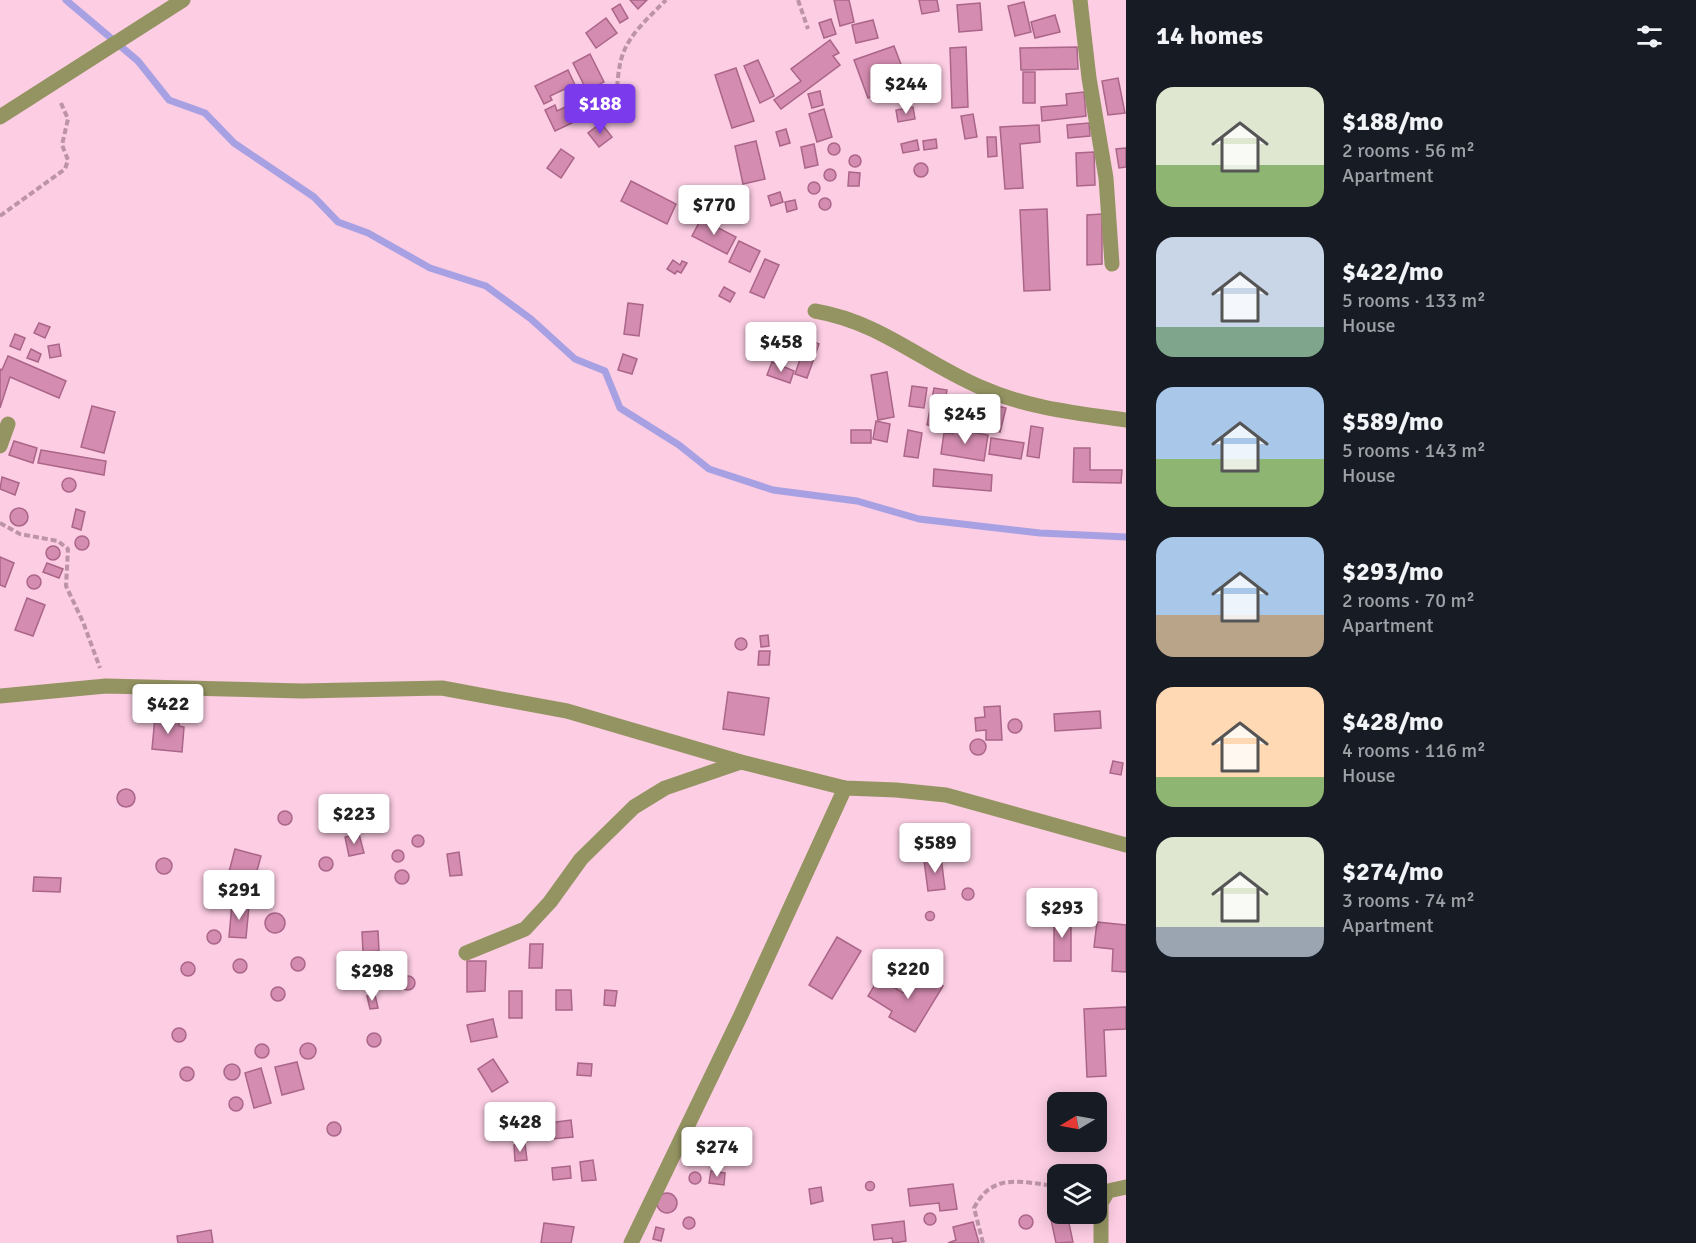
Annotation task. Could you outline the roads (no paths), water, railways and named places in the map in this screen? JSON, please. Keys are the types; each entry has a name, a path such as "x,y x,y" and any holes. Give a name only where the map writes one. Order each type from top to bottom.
{"street":[{"path":"0,117 71,69 183,0"},
{"path":"1080,0 1089,78 1106,178 1112,264"},
{"path":"815,311 865,324 942,369 1021,403 1126,420"},
{"path":"0,446 8,424"},
{"path":"0,696 106,686 177,686 256,691 442,688 567,711 741,762 844,788 946,795 1126,845"},
{"path":"466,953 525,929 550,902 582,859 634,807 665,788 741,762"},
{"path":"631,1243 741,1015 844,788"},
{"path":"1101,1243 1101,1203 1108,1191 1126,1187"}],"waterway":[{"path":"66,0 138,61 169,100 205,113 234,143 314,197 338,222 368,233 430,268 486,286 531,319 575,359 605,371 620,408 679,445 709,469 773,490 857,501 919,519 1040,533 1126,537"}]}
